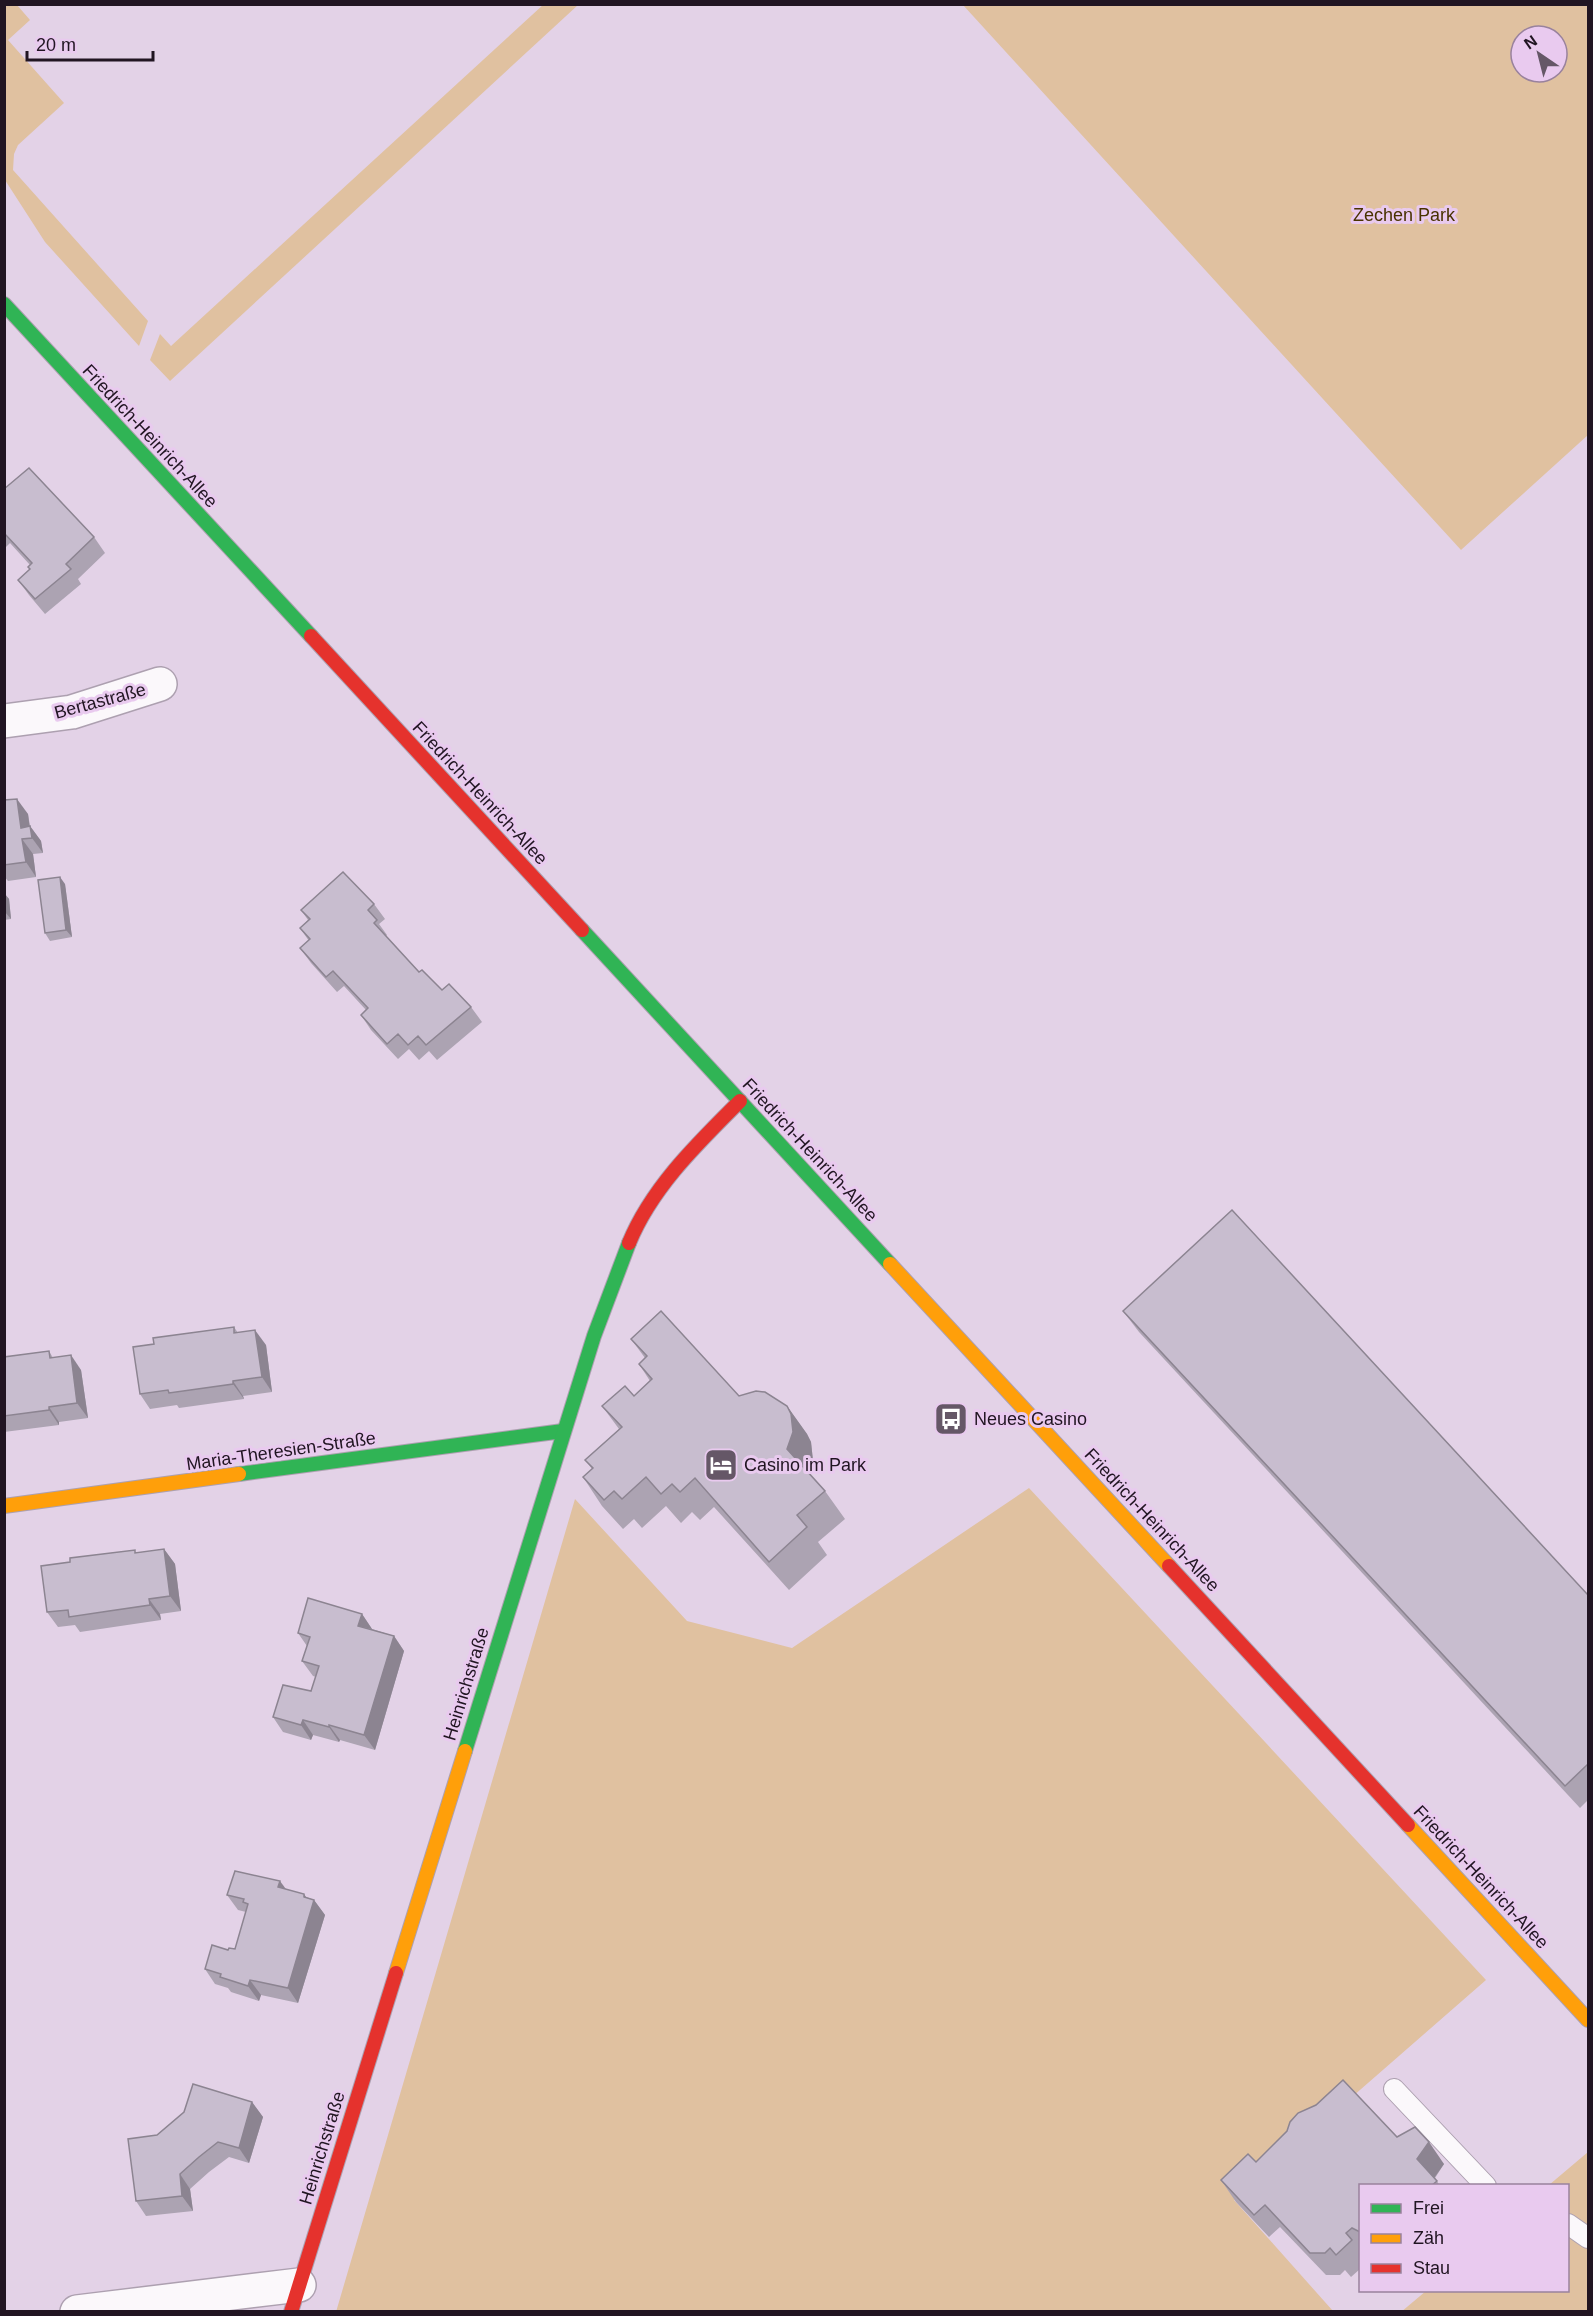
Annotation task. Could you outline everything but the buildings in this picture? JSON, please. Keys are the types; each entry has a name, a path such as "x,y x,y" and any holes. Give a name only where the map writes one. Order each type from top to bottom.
{"main road":[{"name":"Friedrich-Heinrich-Allee","path":"4,304 1588,2020"},
{"name":"Heinrichstraße","path":"295,2298 563,1431 632,1236 668,1178 702,1138 741,1101"},
{"name":"Maria-Theresien-Straße","path":"4,1506 563,1431"}],"street":[{"name":"Bertastraße","path":"4,721 72,712 160,684"},
{"path":"77,2312 295,2298"}],"lane":[{"path":"1394,2089 1484,2184"},
{"path":"1569,2225 1588,2238"}],"green space":[{"path":"5,4 17,5 30,20 8,40 64,103 18,145 14,154 13,170 148,321 139,346 45,242 5,180"},
{"path":"544,4 578,5 170,381 150,360 160,334 171,346"},
{"name":"Zechen Park","path":"963,5 1588,5 1588,435 1461,550"},
{"path":"1029,1488 1486,1980 1234,2200 1333,2311 336,2312 575,1499 687,1621 792,1648"},
{"path":"1588,2152 1588,2311 1401,2312 1425,2292 1569,2292 1569,2184 1550,2184"}],"traffic: fast":[{"path":"4,304 311,636"},
{"path":"582,930 890,1264"},
{"path":"465,1751 594,1336 629,1243"},
{"path":"239,1474 563,1431"}],"traffic: slow":[{"path":"890,1264 1169,1566"},
{"path":"4,1506 239,1474"},
{"path":"396,1973 465,1751"},
{"path":"1408,1825 1588,2020"}],"traffic: jam":[{"path":"311,636 582,930"},
{"path":"629,1243 650,1203 677,1167 740,1101"},
{"path":"1169,1566 1408,1825"},
{"path":"291,2312 396,1973"}],"place":[{"name":"Neues Casino","path":"951,1419"},
{"name":"Casino im Park","path":"721,1465"}]}
